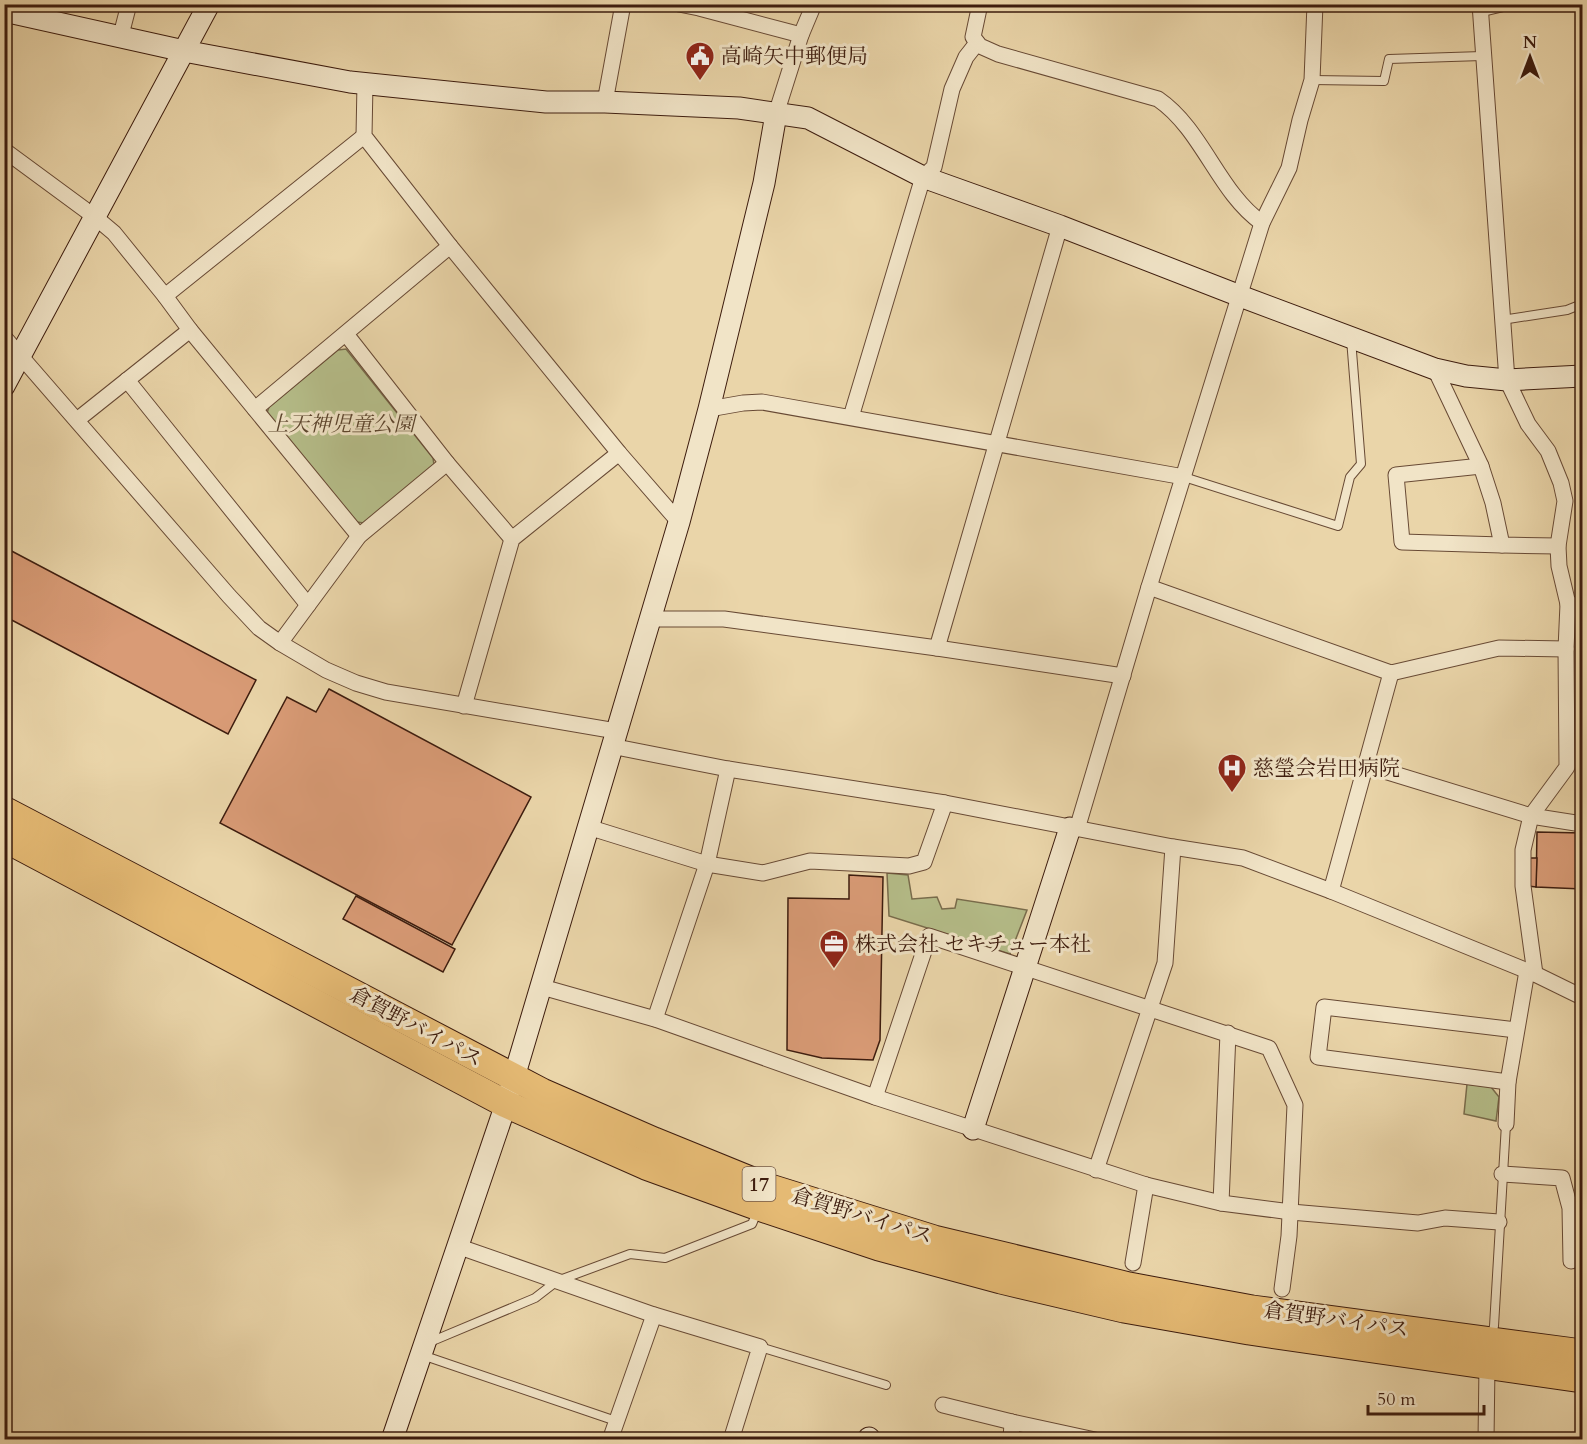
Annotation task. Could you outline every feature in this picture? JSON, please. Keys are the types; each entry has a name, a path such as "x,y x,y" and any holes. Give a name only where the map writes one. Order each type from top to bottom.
{"highway":[{"name":"倉賀野バイパス","path":"4,810 514,1078 644,1137 767,1187 944,1242 1129,1286 1489,1354 1582,1379"},
{"name":"倉賀野バイパス","path":"4,838 506,1104 646,1166 879,1247 1124,1310 1249,1331 1489,1354 1582,1353"}],"street":[{"path":"121,35 129,4"},
{"path":"4,386 209,4"},
{"path":"605,102 623,4"},
{"path":"679,4 801,35"},
{"path":"392,1440 506,1104 679,522 764,183 776,114 801,35 814,4"},
{"path":"980,4 974,38 980,46 998,54 1158,99 1171,108 1198,142 1247,213 1262,223"},
{"path":"973,1129 1025,966 1074,828 1123,676 1262,223 1289,168 1312,80 1316,4"},
{"path":"1501,4 1480,7 1507,380 1528,424 1548,451 1561,483 1565,501 1558,546 1558,566 1575,605 1566,648 1567,767 1531,816 1523,850 1523,886 1531,972 1516,1030 1508,1082 1506,1124"},
{"path":"4,11 121,35 184,51 365,83 546,102 605,102 740,108 808,118 922,177 1060,226 1435,369 1466,376 1507,380 1582,376"},
{"path":"851,417 922,177 934,167 952,89 966,57 977,43"},
{"path":"365,83 364,136 450,246 619,453 679,522"},
{"path":"165,296 364,136"},
{"path":"4,150 114,233 190,330 359,536"},
{"path":"937,648 1060,226"},
{"path":"255,409 450,246"},
{"path":"77,420 190,330"},
{"path":"346,334 447,463 512,539"},
{"path":"4,337 259,628 326,670 356,683 386,692 464,706 613,739 728,768 945,803 1173,847 1243,858 1531,972 1582,997"},
{"path":"1435,369 1481,466 1493,502 1502,545"},
{"path":"127,381 308,604"},
{"path":"709,409 762,402 1184,477"},
{"path":"464,706 512,539 619,453"},
{"path":"280,643 359,536 447,463"},
{"path":"1481,466 1396,475 1402,542 1558,546"},
{"path":"1149,587 1391,674 1499,648 1566,648"},
{"path":"650,620 724,619 1123,676"},
{"path":"1331,891 1391,674"},
{"path":"1365,765 1531,816 1582,824"},
{"path":"656,1019 707,864 728,768"},
{"path":"588,827 707,864 763,873 810,861 909,866 924,862 945,803"},
{"path":"1096,1170 1165,963 1173,847"},
{"path":"875,1097 929,936 1269,1048 1295,1105 1291,1212 1282,1289"},
{"path":"542,987 656,1019 875,1097 1146,1185 1221,1203 1291,1212 1418,1223 1445,1218 1499,1222"},
{"path":"1508,1082 1318,1057 1324,1007 1516,1030"},
{"path":"1221,1203 1228,1034"},
{"path":"1502,1174 1562,1178 1576,1208 1571,1261"},
{"path":"1133,1263 1146,1185"},
{"path":"457,1246 654,1315 760,1347 730,1440"},
{"path":"610,1440 654,1315"},
{"path":"1485,1440 1489,1354"},
{"path":"943,1405 1095,1440"},
{"path":"1011,1440 1012,1422"}],"lane":[{"path":"1312,80 1384,81 1389,59 1482,56"},
{"path":"1502,320 1567,310 1582,304"},
{"path":"1184,477 1338,526 1350,477 1361,464 1351,338"},
{"path":"1489,1354 1494,1326 1506,1124"},
{"path":"421,1350 535,1298 557,1281 630,1254 665,1258 752,1224 759,1207"},
{"path":"760,1347 886,1385"},
{"path":"421,1350 616,1421"}],"green space":[{"name":"上天神児童公園","path":"346,349 433,458 434,465 364,523 357,522 267,413 269,407 338,350"},
{"path":"887,873 908,875 912,899 937,897 942,909 955,908 957,899 1027,910 1010,954 889,916"},
{"path":"1467,1084 1491,1087 1499,1097 1496,1121 1464,1114"}],"building":[{"path":"4,547 256,680 228,734 4,616"},
{"path":"329,689 531,797 452,945 220,823 287,697 316,712"},
{"path":"1537,832 1582,833 1582,889 1536,887"},
{"path":"1528,858 1537,858 1536,887 1528,886"},
{"name":"株式会社 セキチュー本社","path":"849,875 883,877 880,1040 873,1060 822,1058 787,1050 788,898 849,899"},
{"path":"356,896 455,949 443,972 343,919"},
{"path":"1577,1177 1582,1177 1582,1191 1576,1190"}],"place":[{"name":"高崎矢中郵便局","path":"700,82"},
{"name":"慈瑩会岩田病院","path":"1232,794"},
{"name":"株式会社 セキチュー本社","path":"834,970"}]}
